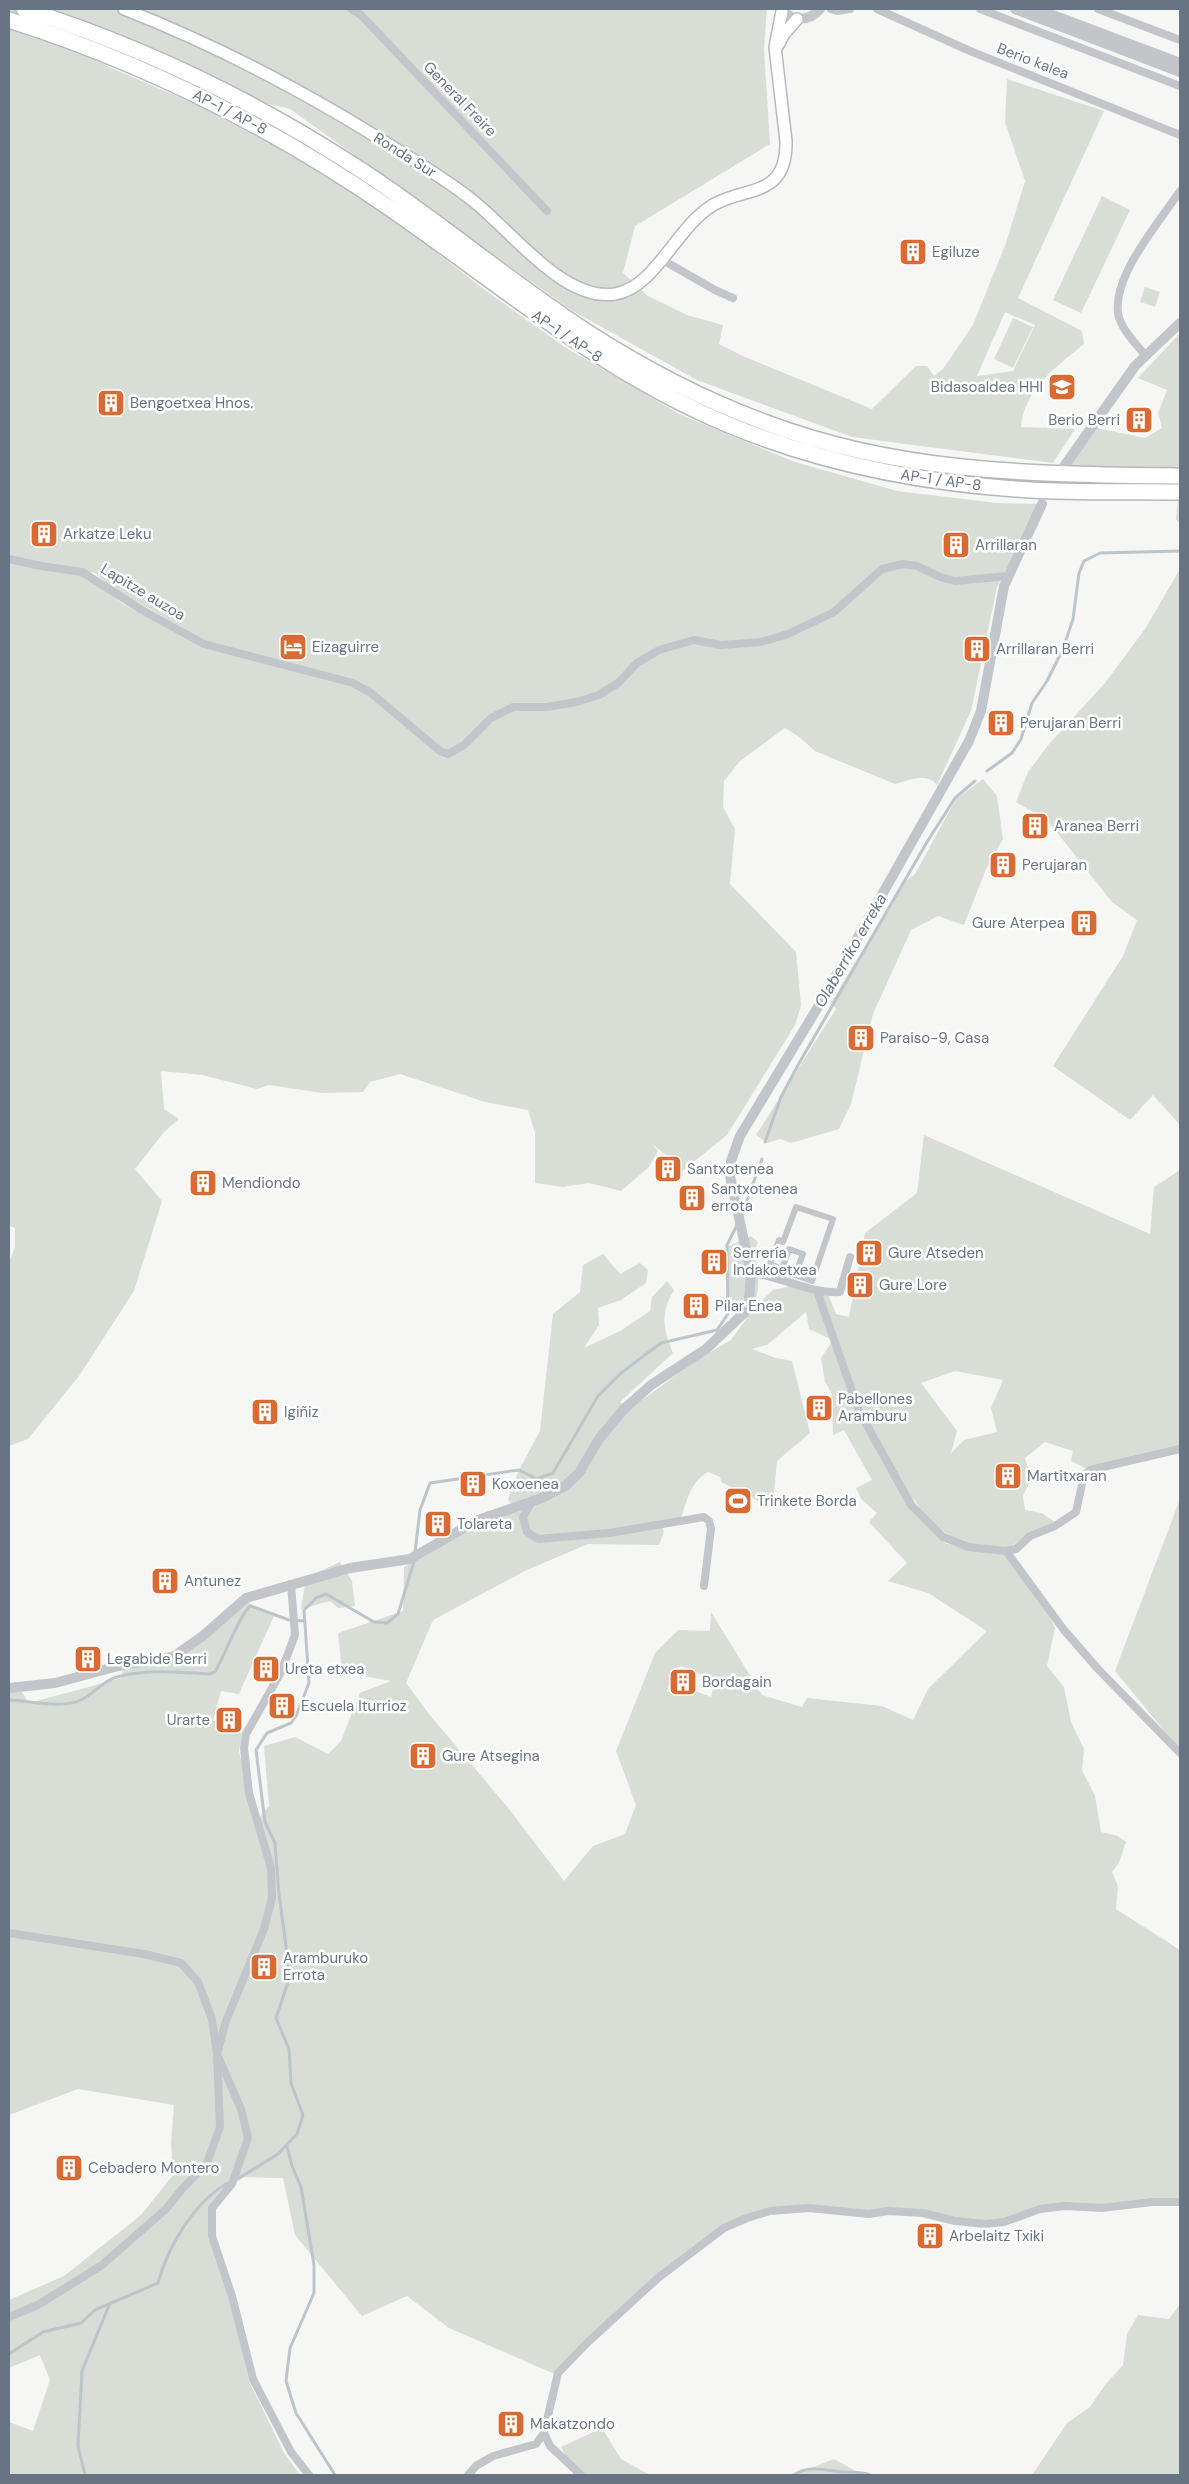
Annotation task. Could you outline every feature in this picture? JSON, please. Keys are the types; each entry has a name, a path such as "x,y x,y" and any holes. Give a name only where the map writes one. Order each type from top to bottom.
{"highway":[{"name":"AP-1 / AP-8","path":"24,9 84,29 167,63 288,125 387,187 606,344 672,382 765,423 862,452 928,465 1030,474 1180,476"},
{"name":"AP-1 / AP-8","path":"9,20 136,67 201,96 272,134 393,210 540,318 606,362 666,396 728,424 825,458 927,480 1036,490 1180,492"}],"main road":[{"name":"Ronda Sur","path":"124,9 242,61 352,120 473,200 556,276 571,285 597,294 625,291 649,275 681,233 705,210 722,200 757,191 770,182 779,170 785,156 786,141 775,54 775,40 782,10"},
{"path":"775,54 784,34 797,19"}],"street":[{"name":"General Freire","path":"351,9 361,15 547,211"},
{"path":"782,10 797,19 813,16 820,9"},
{"path":"831,9 843,11 850,9"},
{"name":"Berio kalea","path":"877,9 970,51 1180,135"},
{"path":"980,9 1180,86"},
{"path":"1015,9 1180,72"},
{"path":"1038,9 1180,63"},
{"path":"1098,9 1180,40"},
{"path":"1145,355 1132,339 1118,314 1119,293 1140,249 1180,191"},
{"path":"661,260 733,298"},
{"path":"1065,465 1110,399 1145,355 1180,323"},
{"path":"9,1688 55,1683 118,1666 173,1657 204,1635 246,1598 350,1568 410,1559 423,1554 478,1520 532,1501 565,1486 579,1473 599,1439 624,1410 651,1385 706,1349 741,1316 749,1301 751,1273 730,1176 731,1161 740,1136 824,997 970,740 981,711 996,625 1008,576 1042,504"},
{"name":"Lapitze auzoa","path":"9,559 82,572 142,610 204,644 352,682 371,693 432,745 448,754 464,745 491,718 513,707 547,708 599,695 618,682 637,663 658,650 694,640 721,645 761,642 788,634 834,612 882,568 903,564 917,566 940,577 955,581 1008,576"},
{"path":"796,1207 833,1220 812,1280 795,1274 803,1254 789,1249 782,1269 770,1264 779,1240 783,1242 796,1207"},
{"path":"751,1273 767,1275 817,1291 840,1292 850,1257"},
{"path":"817,1291 859,1411 911,1505 943,1538 952,1542 968,1547 1006,1551 1016,1549 1030,1536 1072,1516 1076,1512 1084,1475 1090,1470 1180,1449"},
{"path":"532,1501 523,1517 527,1532 538,1540 609,1533 704,1517 709,1521 711,1529 704,1586"},
{"path":"1006,1551 1069,1637 1180,1753"},
{"path":"291,1584 295,1635 281,1672 246,1734 244,1748 249,1793 271,1868 272,1898 264,1929 226,2020 217,2054 241,2109 248,2138 232,2184 212,2208 212,2236 232,2296 253,2379 290,2452 309,2475"},
{"path":"9,1934 144,1954 182,1964 198,1982 212,2019 217,2054 220,2127 207,2163 166,2209 102,2265 38,2305 9,2317"},
{"path":"468,2475 476,2466 493,2456 536,2444 544,2433 558,2373 658,2278 724,2228 747,2218 770,2211 808,2208 869,2214 888,2211 922,2212 955,2221 985,2224 1004,2222 1040,2209 1065,2206 1102,2208 1152,2202 1180,2202"},
{"path":"544,2433 550,2446 581,2475"}],"shaded area":[{"path":"9,9 767,9 764,49 770,144 635,226 623,273 648,296 687,315 723,325 719,344 745,357 872,409 916,366 927,366 934,376 943,369 973,325 1006,243 1025,181 1005,122 1007,79 1104,111 1018,298 1082,331 1084,344 1043,380 1028,402 1023,414 1021,427 1075,429 1053,463 852,437 697,380 571,310 290,109 102,64 204,108 290,155 392,218 486,291 566,348 681,415 795,462 897,491 997,503 1042,504 997,587 971,711 937,785 933,781 923,778 911,779 895,784 815,751 798,736 785,728 740,761 724,781 723,807 735,829 730,884 796,952 801,1006 795,1025 727,1135 681,1172 671,1159 652,1144 658,1151 649,1167 621,1191 589,1183 563,1187 535,1183 535,1133 528,1110 485,1102 400,1074 370,1082 363,1092 322,1093 269,1085 257,1089 202,1075 161,1071 164,1109 179,1119 164,1132 135,1169 162,1201 134,1291 79,1376 28,1439 9,1446 9,1262 15,1247 15,1228 9,1226 9,561 87,577 123,604 182,635 185,629 111,587 95,573 9,557","holes":["1005,312 1035,325 1013,371 977,376"]},
{"path":"1102,196 1130,210 1081,313 1053,300"},
{"path":"1145,287 1160,292 1155,307 1140,302"},
{"path":"1013,318 1033,327 1013,368 994,359"},
{"path":"1180,333 1180,524 1176,519 1179,490 1067,470 1092,427 1145,438 1162,428 1158,413 1167,390 1138,378"},
{"path":"1180,569 1180,1125 1153,1095 1130,1120 1053,1066 1123,956 1137,920 1112,902 1048,821 1016,802 1028,772 1049,744 1105,683 1145,629"},
{"path":"983,779 997,796 1003,839 986,869 964,925 938,916 911,930 873,1014 851,1104 839,1129 791,1143 780,1139 767,1143 756,1135 836,1009 831,1003 902,884 915,874 956,799"},
{"path":"924,1135 1150,1234 1154,1187 1180,1170 1180,1449 1090,1470 1071,1461 1073,1451 1045,1442 1025,1458 1031,1479 1023,1496 1025,1510 1042,1513 1055,1522 1029,1532 1004,1553 1049,1615 1055,1628 1047,1666 1064,1687 1071,1722 1084,1749 1082,1770 1095,1796 1101,1832 1118,1836 1126,1842 1119,1863 1112,1872 1118,1886 1116,1909 1180,1950 1180,2198 1040,2209 985,2224 922,2213 770,2211 724,2228 658,2278 559,2376 449,2328 407,2296 362,2316 295,2235 283,2178 235,2177 210,2207 209,2235 229,2297 249,2381 284,2453 300,2475 9,2475 9,2422 33,2431 50,2380 40,2355 9,2368 9,2300 64,2276 141,2215 173,2175 171,2143 174,2105 78,2089 9,2115 9,1684 16,1683 29,1703 122,1678 124,1662 187,1648 246,1598 253,1607 274,1616 239,1694 221,1691 213,1720 242,1734 239,1751 256,1822 269,1806 264,1746 295,1737 328,1754 341,1741 360,1693 391,1681 342,1672 338,1633 403,1611 404,1567 489,1520 515,1512 508,1499 519,1470 540,1431 553,1314 580,1292 583,1265 603,1254 620,1274 640,1263 648,1270 646,1283 621,1300 598,1308 599,1325 584,1348 620,1331 650,1311 652,1297 667,1281 674,1290 667,1306 664,1321 673,1353 620,1402 631,1408 697,1360 731,1340 747,1318 728,1303 727,1247 751,1236 758,1242 755,1254 758,1290 755,1307 773,1290 792,1286 811,1293 828,1294 836,1314 849,1317 865,1233 917,1193","holes":["806,1312 809,1329 833,1340 821,1358 825,1382 832,1394 833,1435 844,1430 872,1480 856,1488 861,1499 877,1513 869,1522 907,1563 888,1581 928,1593 987,1631 928,1689 913,1720 882,1706 807,1698 802,1707 762,1695 711,1612 710,1631 678,1630 655,1653 616,1751 636,1805 625,1834 593,1846 564,1881 509,1809 429,1714 406,1683 433,1620 527,1570 588,1544 659,1545 664,1532 660,1520 681,1519 693,1486 708,1472 720,1477 721,1482 768,1506 774,1493 777,1461 810,1433 792,1361 776,1358 752,1349 767,1345","955,1371 1003,1380 991,1408 997,1432 964,1440 951,1453 957,1431 921,1383","913,1497 924,1516 967,1550 945,1543 920,1518","681,1666 699,1674 713,1689 711,1697 693,1690 691,1696 677,1691 676,1694 667,1691 675,1669"]},
{"path":"1180,1499 1180,1750 1115,1671"},
{"path":"340,1562 352,1581 355,1606 338,1608 330,1601 301,1609 306,1578"},
{"path":"1180,2304 1180,2475 1032,2475 1067,2423 1090,2407 1105,2385 1123,2365 1127,2334 1138,2315 1169,2319"},
{"path":"602,2428 621,2459 650,2475 587,2475 569,2462 561,2447"},
{"path":"834,2459 863,2475 794,2475"}],"waterway":[{"name":"Olaberriko erreka","path":"987,771 1012,753 1021,739 1032,703 1047,681 1063,649 1073,619 1079,573 1084,561 1100,553 1180,551"},
{"name":"Olaberriko erreka","path":"765,1142 781,1097 798,1065 927,842 955,798 975,781"},
{"name":"Olaberriko erreka","path":"741,1217 762,1159"},
{"name":"Olaberriko erreka","path":"415,1552 420,1510 430,1483 519,1470 537,1479 553,1473 598,1396 621,1373 661,1343 717,1330 728,1314 727,1245 737,1225"},
{"name":"Olaberriko erreka","path":"236,2180 278,2154 297,2134 303,2115 291,2083 289,2049 276,2018 290,1976 279,1894 275,1843 265,1822 256,1750 267,1733 291,1723 296,1716 309,1683 304,1610 316,1598 326,1594 374,1622 387,1623 398,1614 415,1558"},
{"path":"9,1700 45,1704 73,1703 81,1700 107,1681 128,1674 151,1672 209,1674 215,1672 238,1625 247,1609 251,1606 289,1620 304,1621"},
{"path":"287,2146 292,2166 301,2187 314,2265 314,2293 290,2348 286,2381 296,2413 335,2475"},
{"name":"Olaberriko erreka","path":"9,2354 43,2332 81,2323 95,2310 158,2283 176,2240 194,2212 205,2200 230,2182"},
{"path":"85,2475 78,2446 82,2371 110,2303"},
{"path":"794,2475 811,2469 870,2475"}],"place":[{"name":"Egiluze","path":"913,252"},
{"name":"Bidasoaldea HHI","path":"1062,387"},
{"name":"Bengoetxea Hnos.","path":"111,403"},
{"name":"Berio Berri","path":"1139,420"},
{"name":"Arkatze Leku","path":"44,534"},
{"name":"Arrillaran","path":"956,545"},
{"name":"Eizaguirre","path":"293,647"},
{"name":"Arrillaran Berri","path":"977,649"},
{"name":"Perujaran Berri","path":"1001,723"},
{"name":"Aranea Berri","path":"1035,826"},
{"name":"Perujaran","path":"1003,865"},
{"name":"Gure Aterpea","path":"1084,923"},
{"name":"Paraiso-9, Casa","path":"861,1038"},
{"name":"Santxotenea","path":"668,1169"},
{"name":"Mendiondo","path":"203,1183"},
{"name":"Santxotenea errota","path":"692,1198"},
{"name":"Gure Atseden","path":"869,1253"},
{"name":"Serrería Indakoetxea","path":"714,1262"},
{"name":"Gure Lore","path":"860,1285"},
{"name":"Pilar Enea","path":"696,1306"},
{"name":"Pabellones Aramburu","path":"819,1408"},
{"name":"Igiñiz","path":"265,1412"},
{"name":"Martitxaran","path":"1008,1476"},
{"name":"Koxoenea","path":"473,1484"},
{"name":"Trinkete Borda","path":"738,1501"},
{"name":"Tolareta","path":"438,1524"},
{"name":"Antunez","path":"165,1581"},
{"name":"Legabide Berri","path":"88,1659"},
{"name":"Ureta etxea","path":"266,1669"},
{"name":"Bordagain","path":"683,1682"},
{"name":"Escuela Iturrioz","path":"282,1706"},
{"name":"Urarte","path":"229,1720"},
{"name":"Gure Atsegina","path":"423,1756"},
{"name":"Aramburuko Errota","path":"264,1967"},
{"name":"Cebadero Montero","path":"69,2168"},
{"name":"Arbelaitz Txiki","path":"930,2236"},
{"name":"Makatzondo","path":"511,2424"}]}
